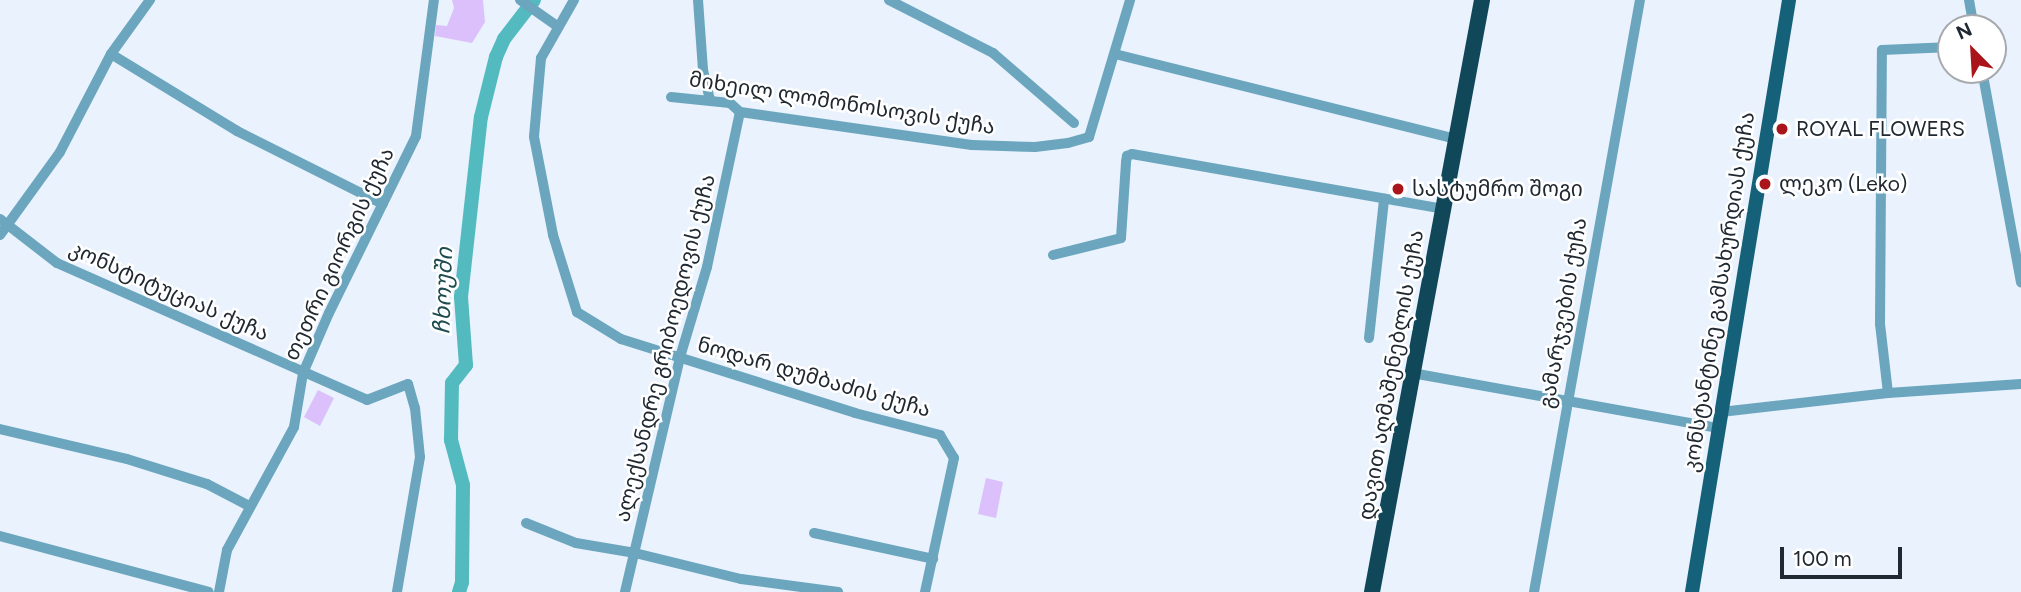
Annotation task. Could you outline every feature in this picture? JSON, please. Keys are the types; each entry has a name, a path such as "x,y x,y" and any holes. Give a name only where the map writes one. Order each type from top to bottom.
{"highway":[{"name":"დავით აღმაშენებლის ქუჩა","path":"1372,592 1482,0"}],"main road":[{"name":"კონსტანტინე გამსახურდიას ქუჩა","path":"1692,592 1789,0"}],"street":[{"path":"0,235 5,223 60,152 111,54 150,0"},
{"name":"თეთრი გიორგის ქუჩა","path":"219,592 227,550 294,427 303,373 329,313 416,136 434,0"},
{"path":"520,0 557,26"},
{"name":"ნოდარ დუმბაძის ქუჩა","path":"573,0 541,58 534,137 553,235 577,312 621,339 855,413 940,435 954,458 925,592"},
{"path":"698,0 704,70 710,100"},
{"path":"890,0 993,54 1074,123"},
{"path":"1130,0 1115,54 1455,139"},
{"name":"გამარჯვების ქუჩა","path":"1534,592 1640,0"},
{"path":"1888,393 1880,324 1882,51 1937,48"},
{"path":"111,54 237,131 383,204"},
{"name":"მიხეილ ლომონოსოვის ქუჩა","path":"671,97 730,103 740,112 972,145 1035,148 1089,137 1115,54"},
{"path":"1985,84 2021,282"},
{"name":"ალექსანდრე გრიბოედოვის ქუჩა","path":"625,592 680,357 707,267 740,112"},
{"path":"1053,255 1121,238 1126,156 1144,153 1443,209"},
{"path":"1368,338 1384,199"},
{"name":"კონსტიტუციას ქუჩა","path":"5,223 57,263 367,400 408,384 415,408 420,457 397,592"},
{"path":"1412,373 1717,428"},
{"path":"1721,412 1888,393 2021,384"},
{"path":"0,429 127,459 207,484 249,506"},
{"path":"526,523 576,543 635,553 741,579 838,592"},
{"path":"814,533 933,559"},
{"path":"0,536 209,592"}],"shaded area":[{"path":"452,0 483,0 485,22 472,43 435,36 436,25 447,26 454,8"},
{"path":"318,390 334,398 320,426 304,417"},
{"path":"986,478 1003,482 996,518 978,514"}],"waterway":[{"name":"ჩხოუში","path":"459,592 462,582 463,485 451,440 452,383 466,365 461,297 481,117 496,57 504,39 534,0"}],"place":[{"name":"ROYAL FLOWERS","path":"1782,129"},
{"name":"ლეკო (Leko)","path":"1765,184"},
{"name":"სასტუმრო შოგი","path":"1398,189"}]}
